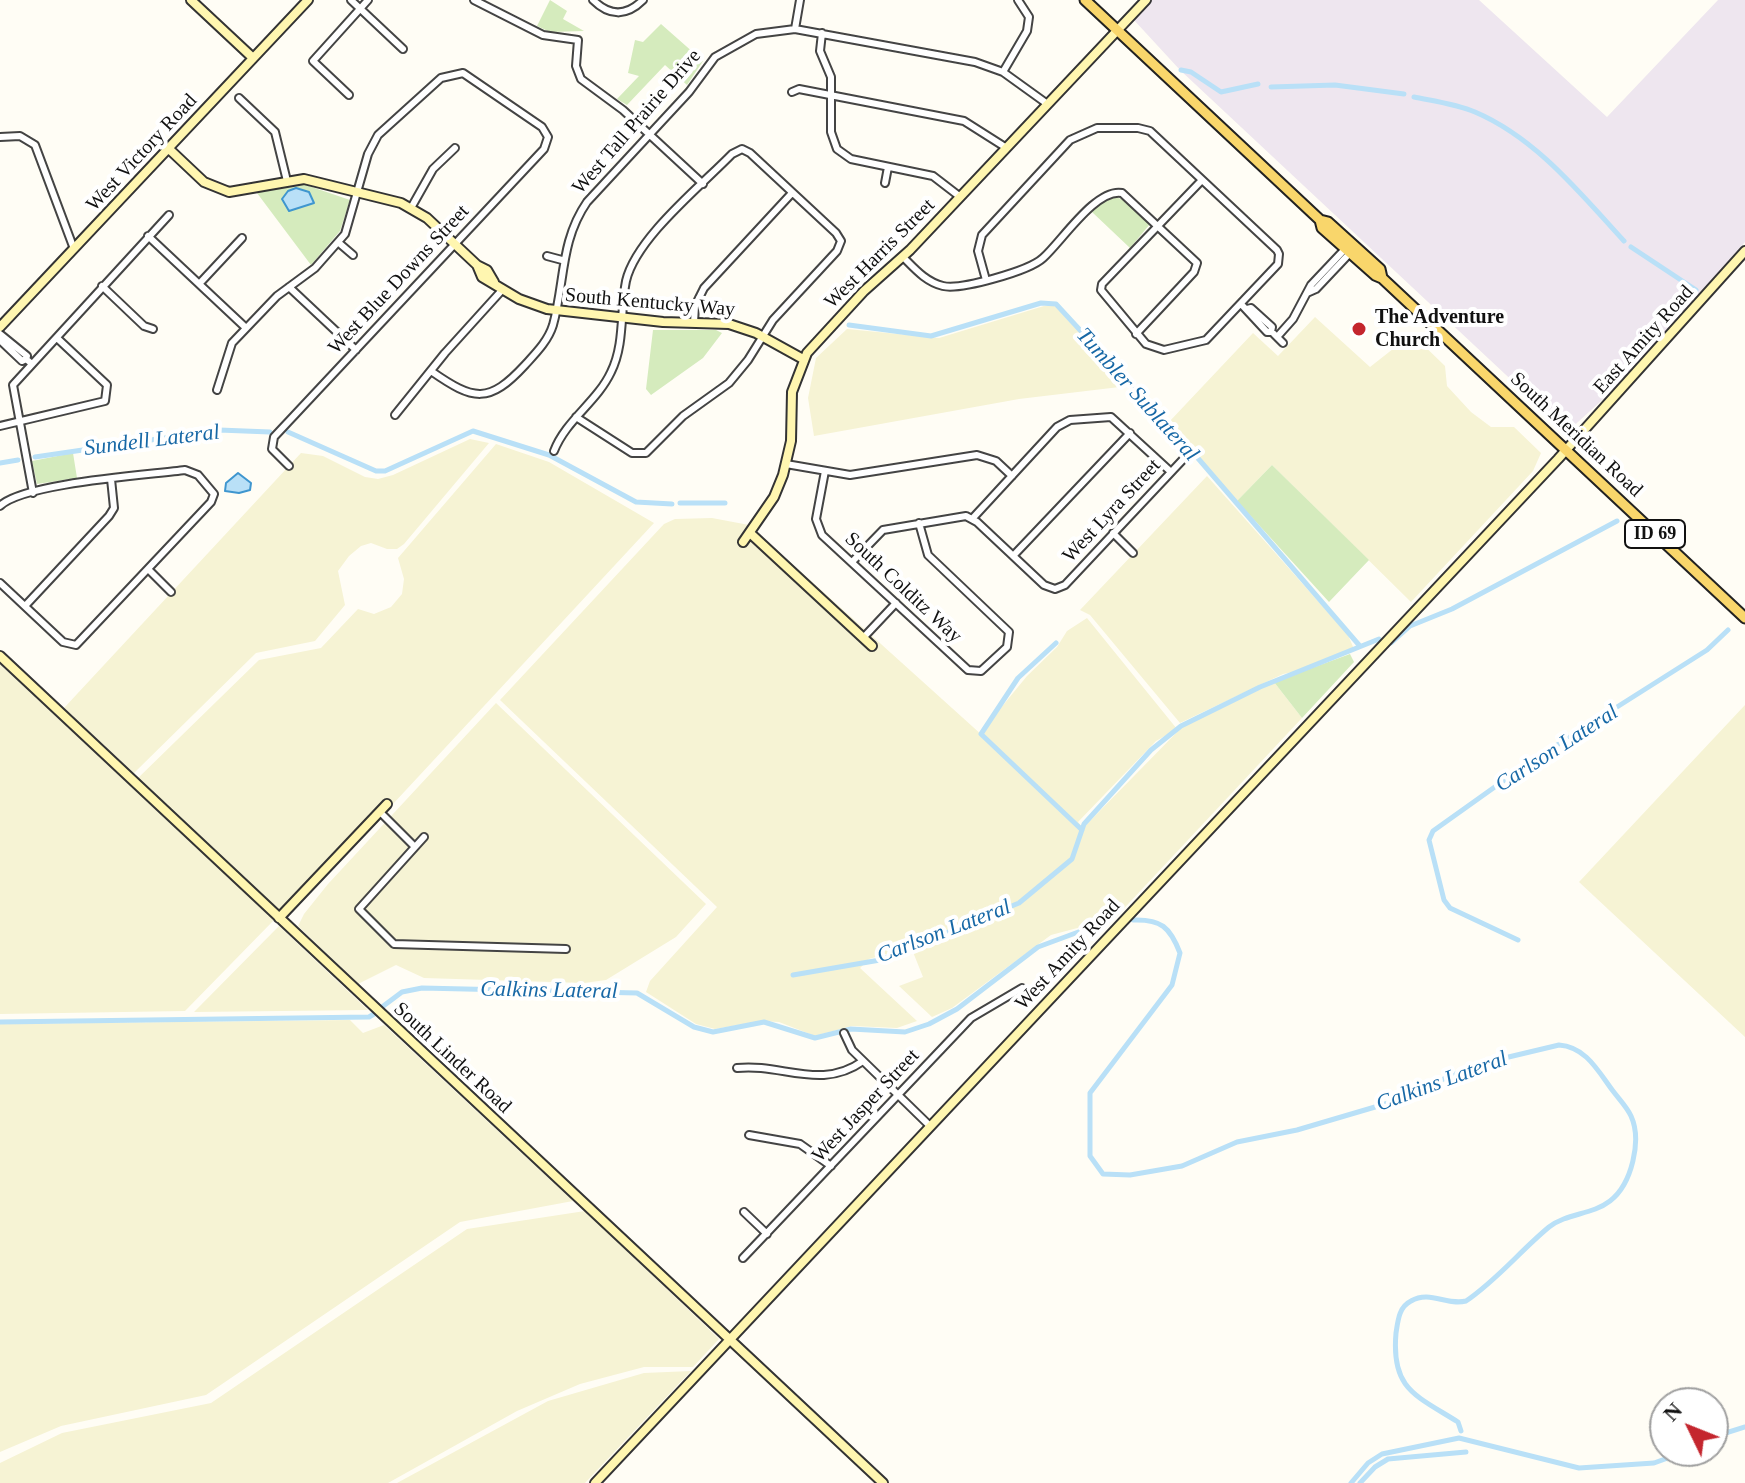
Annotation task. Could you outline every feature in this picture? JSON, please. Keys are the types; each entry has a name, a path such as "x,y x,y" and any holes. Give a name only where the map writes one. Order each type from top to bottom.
{"main road":[{"name":"South Meridian Road","path":"1085,0 1321,222 1328,222 1349,249 1382,276 1745,618"}],"street":[{"path":"191,0 253,58"},
{"name":"West Victory Road","path":"1,333 74,249 308,0"},
{"path":"351,0 403,49"},
{"path":"349,95 313,61 368,0"},
{"path":"474,0 543,35 578,40 576,66 581,79 649,134 703,184"},
{"path":"593,0 607,11 620,13 643,0"},
{"path":"800,0 795,29 975,62 1003,72 1046,103"},
{"path":"1003,72 1027,31 1029,17 1018,0"},
{"name":"West Harris Street","path":"743,542 774,497 786,464 792,392 803,359 864,291 903,257 1146,0"},
{"name":"West Tall Prairie Drive","path":"431,371 456,386 491,394 504,388 541,347 553,324 562,260 574,223 587,202 722,52 756,34 795,29"},
{"path":"822,33 820,51 831,77 834,96 831,132 837,149 851,159 933,176 959,196"},
{"name":"West Blue Downs Street","path":"289,466 271,445 274,437 544,149 548,137 542,127 469,75 452,73 409,103 378,135 368,154 359,192"},
{"path":"792,92 799,89 964,121 1005,147"},
{"path":"239,98 275,132 287,181"},
{"path":"986,280 978,251 982,235 1082,132 1097,128 1150,131 1277,250 1280,259 1244,306 1203,342 1158,350 1148,347 1101,290 1102,284 1202,180"},
{"path":"0,137 20,136 35,145 74,249"},
{"name":"South Kentucky Way","path":"168,148 204,182 218,189 244,192 287,181 310,179 411,208 477,265 487,270 503,289 519,299 555,311 729,324 761,335 803,359"},
{"path":"411,208 433,169 455,148"},
{"path":"554,451 576,417 611,372 626,282 639,253 732,154 742,149 841,241 837,251 761,335 748,360 729,383 683,416 640,455 597,433 576,417"},
{"path":"885,183 888,167"},
{"path":"217,390 230,346 339,243 350,223 359,192"},
{"path":"903,257 925,278 942,286 961,288 1041,261 1099,199 1114,192 1128,196 1197,263 1194,272 1136,334"},
{"path":"694,323 695,306 704,288 792,193"},
{"path":"33,493 13,385 29,362 57,338 169,215"},
{"path":"148,236 246,328"},
{"path":"200,283 242,238"},
{"path":"339,243 353,255"},
{"path":"1274,334 1293,319 1307,293 1316,289 1349,249"},
{"name":"East Amity Road","path":"1566,450 1745,251"},
{"path":"547,256 562,260"},
{"path":"102,286 144,326 153,329"},
{"path":"289,287 356,350"},
{"path":"395,415 503,289"},
{"path":"1244,306 1267,332 1283,343"},
{"path":"1,333 1,341 22,361 29,362"},
{"path":"0,426 101,405 108,398 107,385 57,338"},
{"path":"972,519 1062,423 1111,417 1171,472"},
{"path":"852,562 883,530 958,516 972,519 1013,556 1130,433"},
{"name":"West Amity Road","path":"595,1483 1566,450"},
{"name":"West Lyra Street","path":"1013,556 1044,585 1055,589 1065,585 1190,452"},
{"path":"786,464 864,474 977,455 996,461 1012,476"},
{"path":"0,506 9,498 33,493 185,470 198,475 214,494 211,502 80,642 71,646 0,583"},
{"name":"South Colditz Way","path":"825,471 817,528 968,670 977,672 986,669 1007,647 1010,637 1007,628 928,555 919,523"},
{"path":"25,606 109,516 114,508 111,479"},
{"path":"750,533 872,646"},
{"path":"1113,533 1133,553"},
{"path":"148,569 171,592"},
{"path":"863,638 896,603"},
{"name":"South Linder Road","path":"0,656 883,1483"},
{"path":"279,918 387,804"},
{"path":"380,812 414,846"},
{"path":"424,837 359,909 394,944 566,949"},
{"name":"West Jasper Street","path":"743,1258 971,1018 1022,988"},
{"path":"844,1033 852,1050 930,1126"},
{"path":"737,1068 775,1067 808,1077 830,1077 863,1061"},
{"path":"749,1135 812,1149 831,1166"},
{"path":"759,1135 759,1145"},
{"path":"744,1212 767,1234"}],"shaded area":[{"path":"1151,0 1479,0 1607,117 1718,0 1745,0 1745,242 1623,381 1567,432 1180,70 1133,19"},
{"path":"1044,306 1055,306 1076,324 1128,386 1019,399 814,436 808,398 816,358 847,329 939,338"},
{"path":"1315,317 1370,367 1412,334 1445,366 1447,386 1471,412 1491,427 1514,427 1541,453 1533,471 1411,602 1272,465 1237,501 1169,422 1253,333 1278,356"},
{"path":"470,439 489,443 404,544 397,549 387,549 371,543 361,546 349,556 338,571 345,605 315,641 256,653 134,773 64,708 301,453 323,456 365,477 378,479"},
{"path":"496,444 549,462 654,523 301,903 288,912 277,909 136,780 259,660 321,648 358,609 374,614 391,607 402,594 404,579 398,558"},
{"path":"1207,476 1348,635 1354,649 1303,670 1283,674 1180,723 1090,615 1080,610"},
{"path":"712,518 749,525 983,736 986,726 1027,676 1057,647 1067,631 1087,618 1177,729 1156,741 1078,822 1083,828 1184,725 1274,682 1302,718 1115,918 1051,935 952,1008 932,1017 899,986 923,977 911,947 869,959 860,968 917,1021 897,1028 852,1026 815,1036 779,1022 761,1021 715,1029 696,1024 646,992 650,981 717,907 500,700 664,524 675,519"},
{"path":"0,664 274,920 185,1011 0,1014"},
{"path":"496,703 706,904 676,937 606,980 584,983 424,978 396,965 358,984 298,926 328,884"},
{"path":"1745,705 1745,1037 1579,882"},
{"path":"279,926 368,1010 194,1012"},
{"path":"350,1020 363,1033 384,1025 573,1201 460,1222 206,1395 61,1426 0,1452 0,1024"},
{"path":"585,1211 719,1339 693,1367 644,1367 580,1384 517,1411 388,1483 0,1483 0,1463 62,1433 211,1403 467,1229"},
{"path":"691,1371 585,1483 397,1483 548,1401 644,1373"}],"green space":[{"path":"550,0 567,11 563,19 584,31 550,32 537,26"},
{"path":"661,24 703,61 687,85 665,65 627,105 617,99 639,76 628,73 635,40 643,42"},
{"path":"300,183 350,200 340,231 311,265 257,193"},
{"path":"1116,197 1126,201 1150,224 1130,248 1092,212 1101,201"},
{"path":"653,330 716,330 722,333 703,358 651,395 646,389"},
{"path":"73,453 77,478 37,484 32,461"},
{"path":"1272,465 1369,560 1329,602 1237,501"},
{"path":"1350,654 1354,662 1302,718 1274,682"}],"water":[{"path":"296,188 309,192 314,203 289,211 282,199 288,191"},
{"path":"238,473 251,483 250,490 239,493 225,491 226,483"}],"waterway":[{"path":"1181,70 1191,72 1221,92 1258,84"},
{"path":"1271,87 1335,85 1404,94"},
{"path":"1414,97 1468,109 1518,136 1556,168 1624,241"},
{"path":"1631,247 1696,290"},
{"name":"Tumbler Sublateral","path":"849,325 931,336 1041,303 1056,304 1196,456 1359,645"},
{"name":"Sundell Lateral","path":"35,457 219,430 270,432"},
{"name":"Sundell Lateral","path":"288,432 376,471 385,471 473,431 549,455 636,502 672,504"},
{"name":"Sundell Lateral","path":"0,463 18,460"},
{"name":"Sundell Lateral","path":"680,503 725,503"},
{"name":"Carlson Lateral","path":"1391,643 1410,626 1452,609 1617,521"},
{"name":"Carlson Lateral","path":"1518,940 1450,908 1444,900 1429,840 1433,831 1527,764 1707,650 1728,630"},
{"name":"Carlson Lateral","path":"793,975 880,960 1019,903 1072,859 1084,824 1151,750 1181,726 1260,687 1379,639"},
{"name":"Sundell Lateral","path":"1056,643 1018,678 981,734 1082,830"},
{"name":"Calkins Lateral","path":"1133,920 1151,921 1163,926 1180,953 1172,985 1090,1093 1090,1156 1103,1174 1130,1175 1182,1166 1237,1142 1297,1130 1392,1102 1475,1065 1559,1045 1584,1055 1627,1109 1634,1126 1633,1161 1624,1184 1610,1201 1556,1222 1466,1301 1425,1297 1407,1304 1402,1310 1398,1319 1395,1352 1402,1379 1418,1397 1458,1422 1461,1431"},
{"name":"Calkins Lateral","path":"382,1007 402,992 422,988 637,993 694,1027 713,1032 764,1022 815,1038 851,1029 905,1032 957,1009 1038,947 1108,921"},
{"name":"Calkins Lateral","path":"0,1022 369,1017 374,1014"},
{"path":"1729,1432 1745,1427"},
{"path":"1351,1483 1368,1463 1382,1454 1459,1438 1579,1468 1649,1463"},
{"name":"Calkins Lateral","path":"1360,1483 1388,1459 1466,1452"}],"place":[{"name":"The Adventure Church","path":"1359,329"}]}
